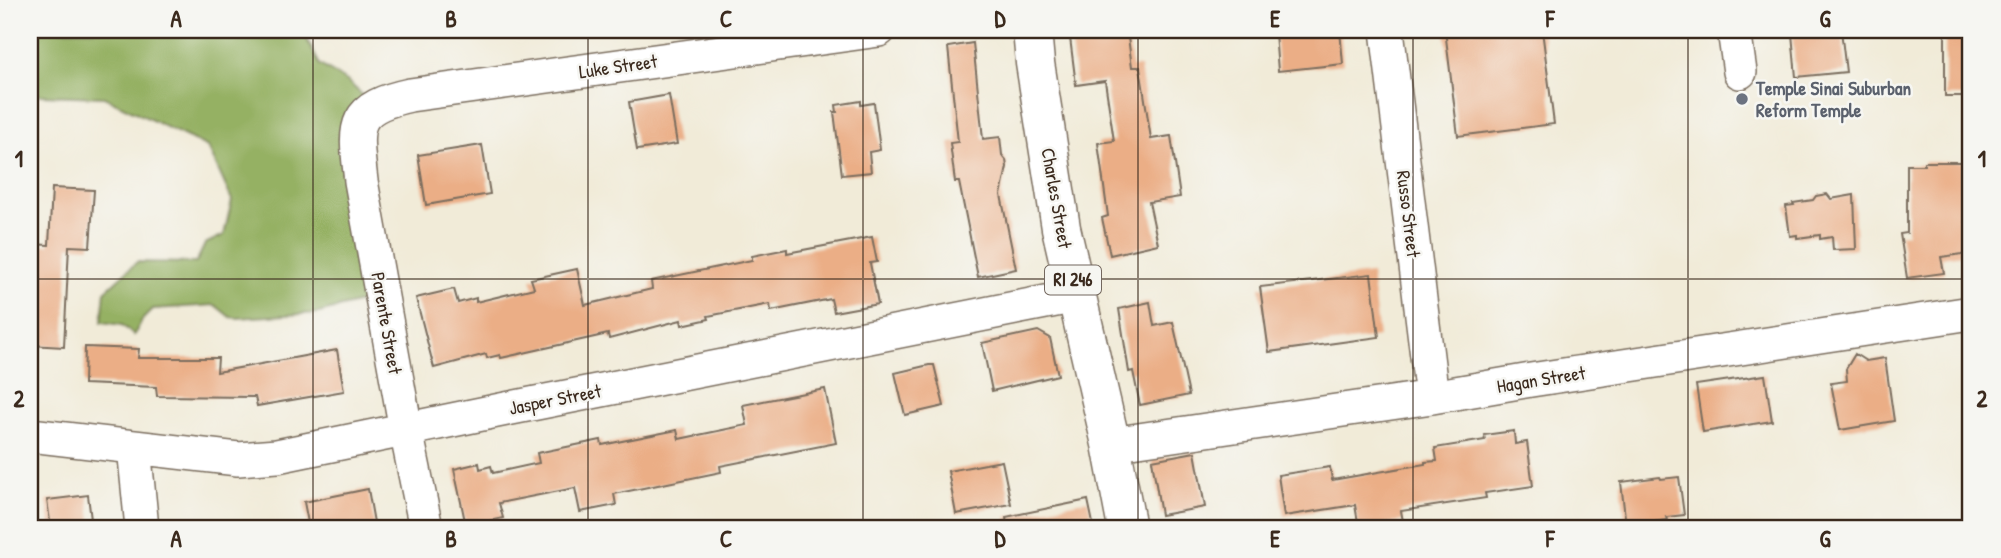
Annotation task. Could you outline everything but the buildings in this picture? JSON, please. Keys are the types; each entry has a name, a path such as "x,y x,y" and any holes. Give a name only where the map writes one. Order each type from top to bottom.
{"main road":[{"name":"Charles Street","path":"1032,30 1061,228 1111,444 1127,528"}],"street":[{"name":"Luke Street","path":"361,117 388,100 410,95 878,30"},
{"name":"Russo Street","path":"1387,30 1432,397"},
{"path":"1734,30 1740,72"},
{"name":"Parente Street","path":"361,117 357,129 361,181 426,528"},
{"name":"Jasper Street","path":"30,435 238,459 277,456 1076,296"},
{"name":"Hagan Street","path":"1111,444 1971,313"},
{"path":"134,447 142,528"}],"green space":[{"path":"30,30 305,30 320,65 347,81 377,108 365,139 383,296 319,313 237,318 230,317 215,305 153,309 142,320 134,335 122,325 102,322 105,291 137,262 196,263 205,244 224,235 232,200 208,147 104,97 40,95 30,90"}],"place":[{"name":"Temple Sinai Suburban Reform Temple","path":"1742,99"}]}
